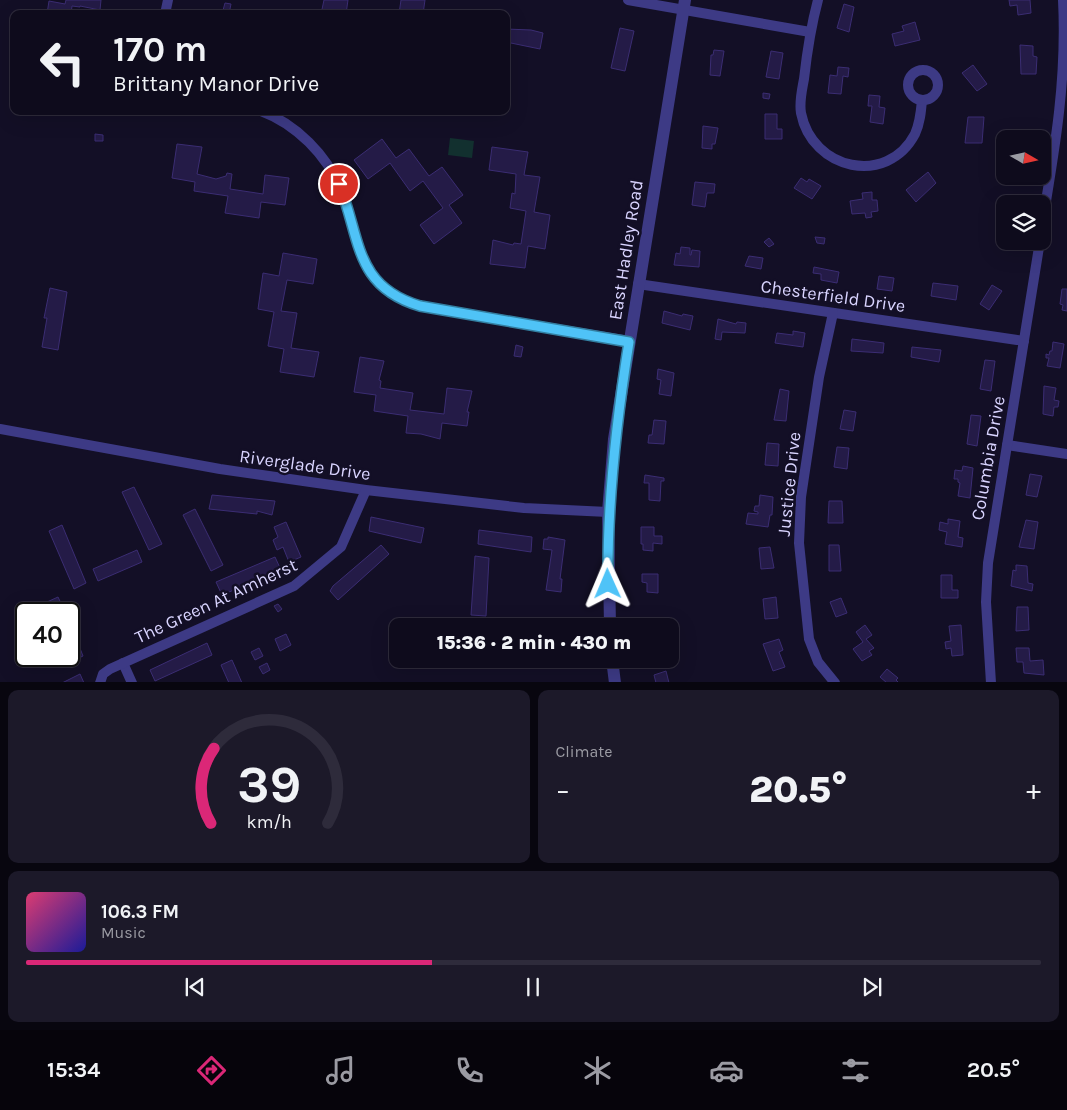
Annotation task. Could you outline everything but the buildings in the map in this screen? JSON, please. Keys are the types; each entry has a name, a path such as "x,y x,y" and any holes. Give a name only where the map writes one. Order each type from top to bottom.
{"street":[{"path":"628,0 684,5 810,32"},
{"path":"818,0 810,32 800,110 810,138 817,148 828,156 847,164 860,166 875,165 894,157 906,147 915,133 922,100"},
{"path":"1047,195 1064,96 1066,40 1063,0"},
{"name":"East Hadley Road","path":"610,618 608,512 614,440 684,5"},
{"path":"269,115 288,125 306,140 320,156 342,192 362,258 378,281 398,297 420,306 629,342"},
{"name":"Columbia Drive","path":"991,682 986,582 991,538 1039,250"},
{"name":"Chesterfield Drive","path":"638,284 1024,341"},
{"name":"Justice Drive","path":"833,313 819,377 801,497 799,543 809,639 818,662 835,682"},
{"name":"Riverglade Drive","path":"0,429 220,469 366,490 540,510 608,512"},
{"path":"1007,445 1067,454"},
{"name":"The Green At Amherst","path":"100,682 105,672 123,663 294,586 341,547 366,490"},
{"name":"The Green At Amherst","path":"123,663 132,682"},
{"path":"613,668 615,682"}],"green space":[{"path":"450,138 474,141 472,158 448,155"}],"route":[{"path":"339,184 362,258 378,281 398,297 420,306 629,342 611,471 608,512 608,584"}]}
